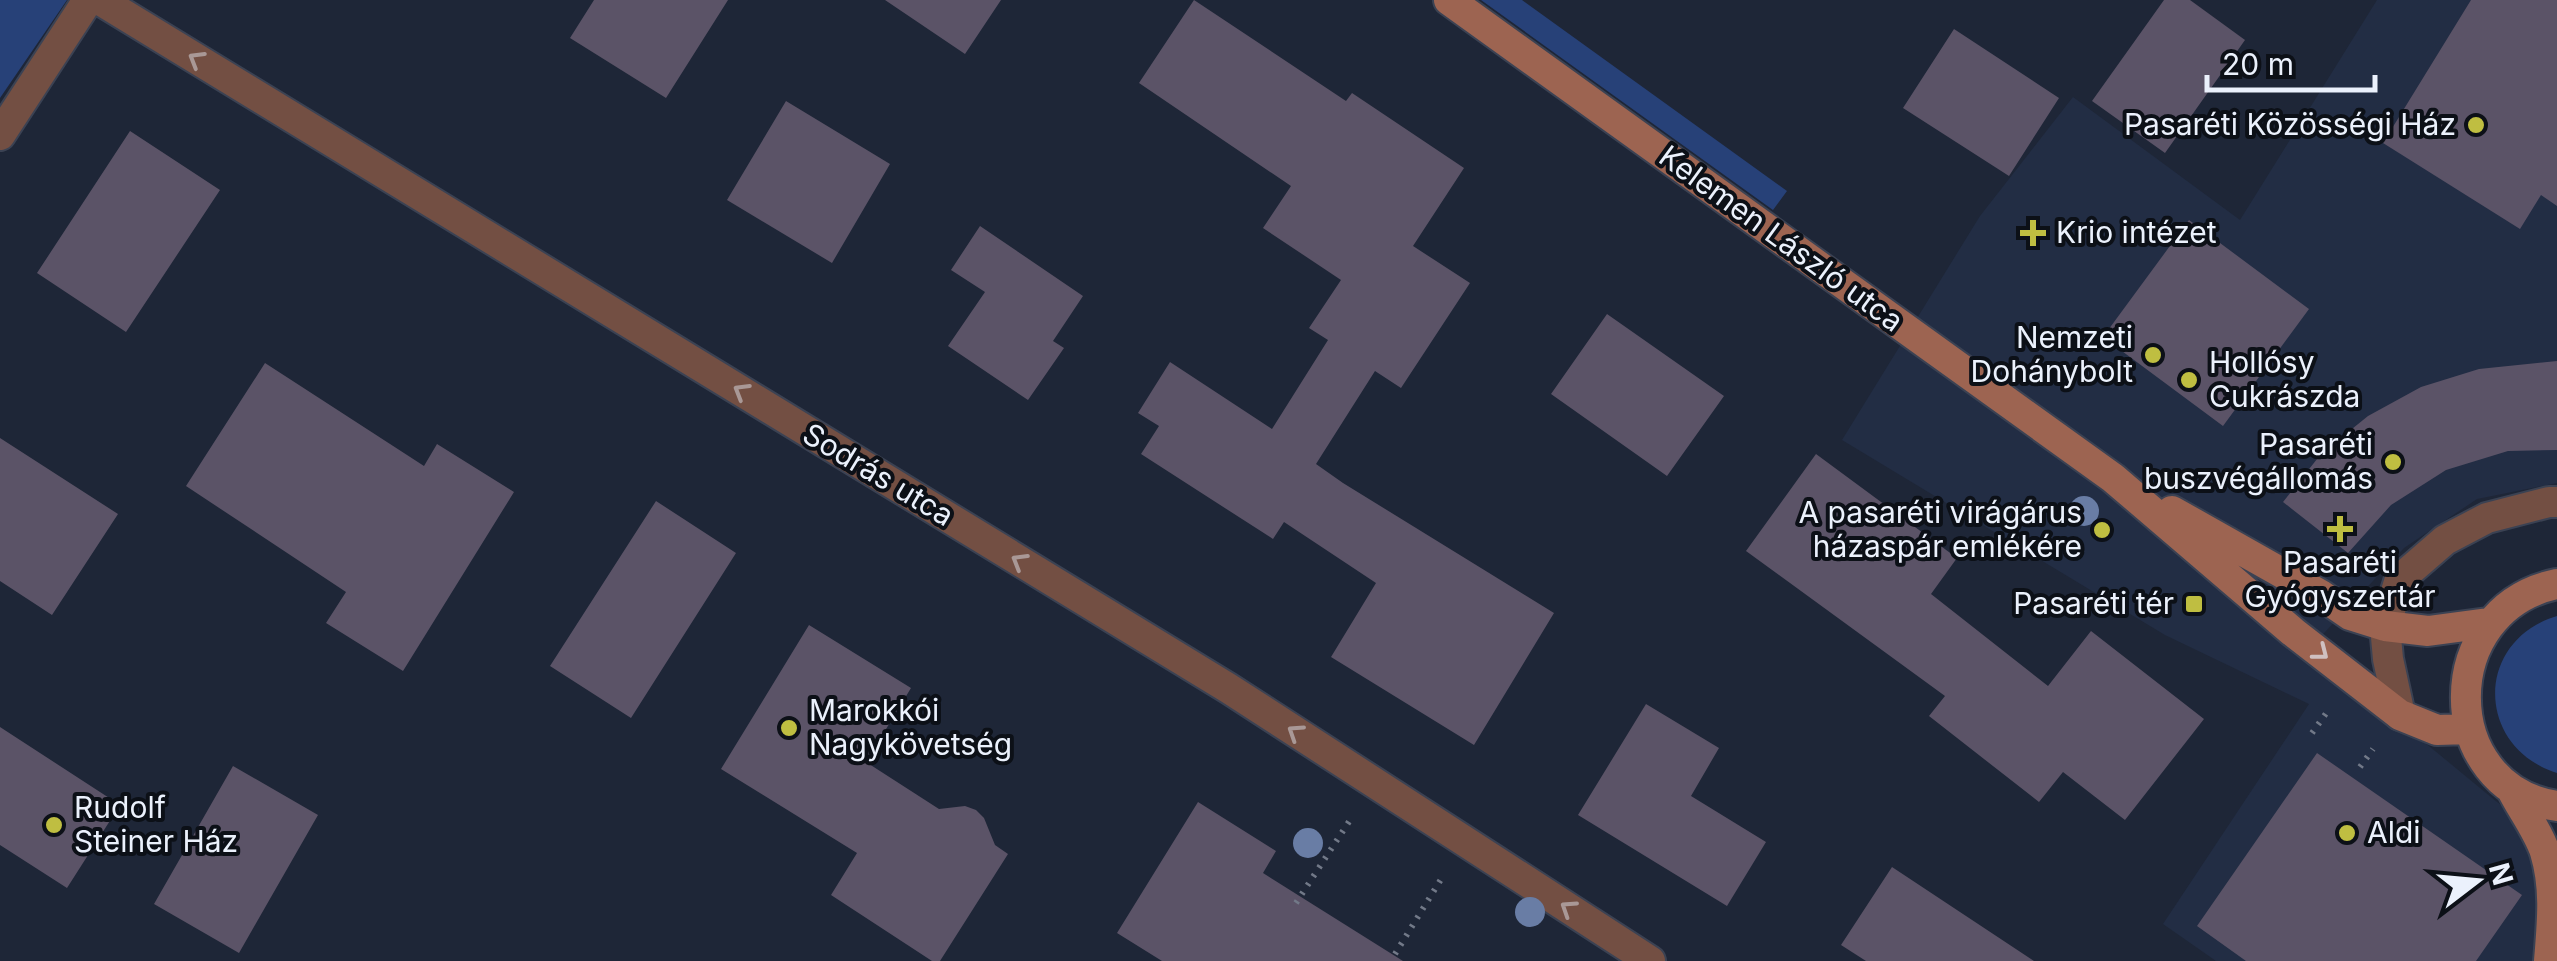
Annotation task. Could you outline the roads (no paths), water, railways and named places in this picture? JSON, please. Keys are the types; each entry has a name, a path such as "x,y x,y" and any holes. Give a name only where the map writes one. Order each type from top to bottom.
{"street":[{"path":"0,135 88,0"},
{"name":"Sodrás utca","path":"100,0 1228,688 1650,961"},
{"name":"Kelemen László utca","path":"1448,0 2112,478 2293,632 2400,716 2436,730 2469,729"},
{"name":"Kelemen László utca","path":"2112,478 2350,614 2385,626 2428,631 2488,624"},
{"path":"2400,716 2385,626 2400,580 2445,540 2487,518 2557,502"},
{"path":"2557,584 2511,602 2488,624 2473,652 2466,682 2469,729 2490,770 2512,790 2541,804 2557,806"},
{"path":"2512,790 2544,848 2552,884 2549,961"}],"place":[{"name":"Pasaréti Közösségi Ház","path":"2476,125"},
{"name":"Krio intézet","path":"2033,233"},
{"name":"Nemzeti Dohánybolt","path":"2153,355"},
{"name":"Hollósy Cukrászda","path":"2189,380"},
{"name":"Pasaréti buszvégállomás","path":"2393,462"},
{"name":"Pasaréti Gyógyszertár","path":"2340,529"},
{"name":"A pasaréti virágárus házaspár emlékére","path":"2102,530"},
{"name":"Pasaréti tér","path":"2194,604"},
{"name":"Marokkói Nagykövetség","path":"789,728"},
{"name":"Rudolf Steiner Ház","path":"54,825"},
{"name":"Aldi","path":"2347,833"}]}
